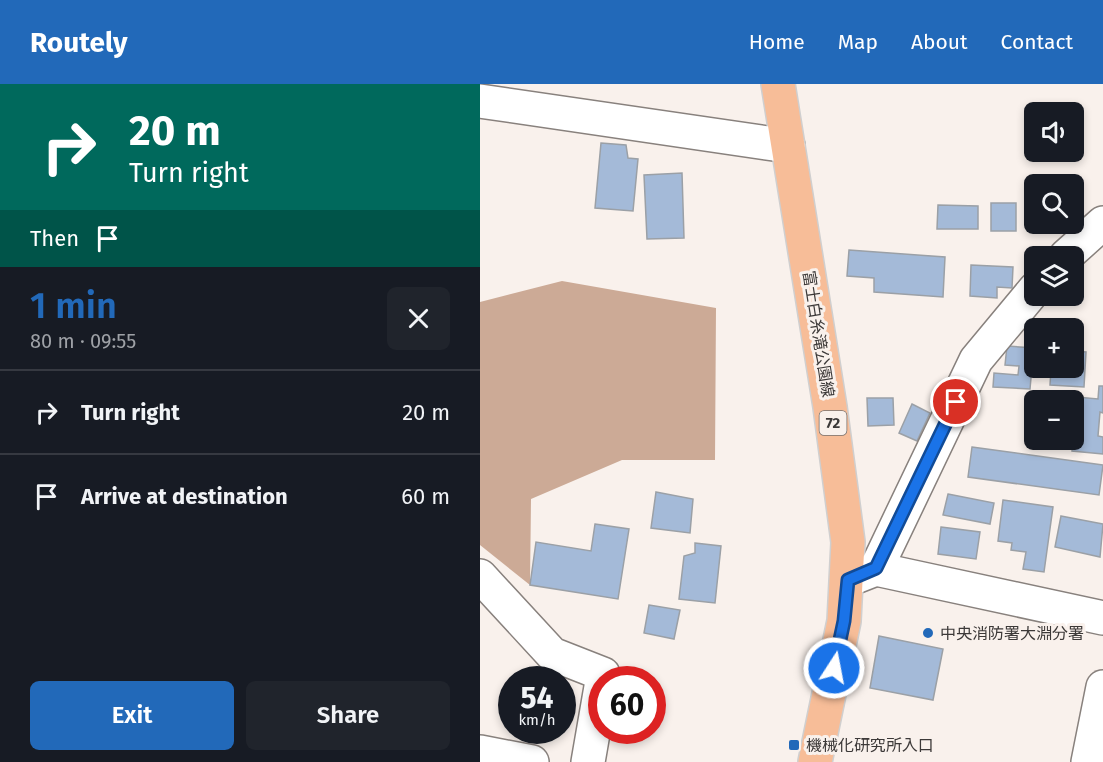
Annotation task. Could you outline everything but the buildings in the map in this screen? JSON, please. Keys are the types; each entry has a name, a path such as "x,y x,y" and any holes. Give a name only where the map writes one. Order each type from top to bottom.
{"main road":[{"name":"富士白糸滝公園線","path":"778,84 830,407 848,542 862,574 844,621 815,762"}],"street":[{"path":"480,101 788,146"},
{"path":"1077,246 1103,223"},
{"path":"1024,302 976,360 862,574 1103,618"},
{"path":"480,576 552,654 588,668"},
{"path":"1088,762 1103,687"},
{"path":"588,762 591,744"},
{"path":"480,752 532,762"}],"shaded area":[{"path":"562,281 716,308 715,460 622,460 531,499 530,585 480,545 480,302"}],"place":[{"name":"中央消防署大淵分署","path":"928,633"},
{"name":"機械化研究所入口","path":"794,745"}],"route":[{"path":"834,668 844,621 848,580 876,568 956,402"}]}
